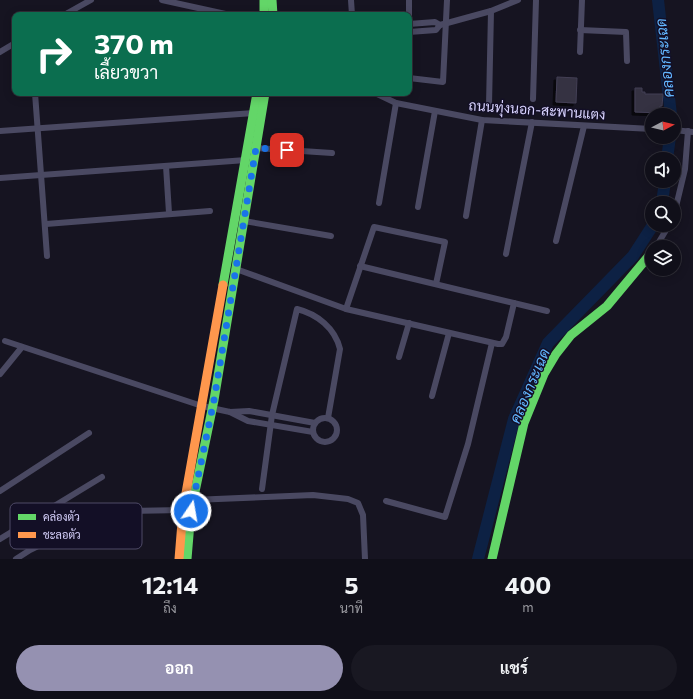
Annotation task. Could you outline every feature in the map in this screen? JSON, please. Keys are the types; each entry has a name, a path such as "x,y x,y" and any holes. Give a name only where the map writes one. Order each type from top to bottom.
{"street":[{"path":"70,12 91,0"},
{"path":"162,0 216,12"},
{"path":"264,0 264,12"},
{"path":"272,0 273,12"},
{"path":"351,0 352,12"},
{"path":"409,0 409,12"},
{"path":"412,78 443,82 443,25 447,0"},
{"path":"412,32 436,30 443,25 491,11 518,0"},
{"path":"533,99 536,0"},
{"path":"580,52 582,0"},
{"path":"77,8 78,12"},
{"path":"489,105 491,11"},
{"path":"412,24 435,22 443,25"},
{"path":"580,30 626,32 627,61"},
{"path":"0,52 12,45"},
{"path":"35,96 46,224 47,256"},
{"path":"179,559 183,510 257,96"},
{"path":"187,559 193,500 212,408 265,96"},
{"name":"ถนนทุ่งนอก-สะพานแตง","path":"381,96 396,103 482,120 645,130"},
{"path":"379,203 396,103"},
{"path":"418,207 435,111"},
{"path":"0,131 254,113"},
{"path":"466,216 482,120"},
{"path":"506,254 532,122"},
{"path":"556,241 584,126"},
{"path":"679,196 685,169 688,131"},
{"path":"256,148 332,153"},
{"path":"0,178 246,160"},
{"path":"166,166 169,213"},
{"path":"46,224 169,213 210,211"},
{"path":"244,221 331,236"},
{"path":"346,309 374,227 445,242 436,284"},
{"path":"492,559 504,523 515,453 532,400 541,380 559,351 576,330 607,306 645,260"},
{"path":"360,266 547,311"},
{"path":"236,269 346,309 492,343 502,344 505,341 514,303"},
{"path":"262,489 272,415 297,309 306,311 330,328 337,338 340,349 328,418"},
{"path":"399,357 409,323"},
{"path":"432,396 449,333"},
{"path":"5,341 202,406 230,412 248,421 313,432"},
{"path":"386,501 445,517 468,444 492,343"},
{"path":"0,374 22,347"},
{"path":"230,412 249,411 315,423 323,418 328,418"},
{"path":"315,423 313,432 315,437 323,442 334,438 337,432 336,426 328,418"},
{"path":"0,491 89,433"},
{"path":"59,503 102,477"},
{"path":"193,500 313,495 348,499 358,503 363,515 365,559"},
{"path":"142,511 183,510"},
{"path":"0,539 10,533"},
{"path":"16,559 32,549"}],"building":[{"path":"557,77 577,78 576,103 556,102"},
{"path":"635,88 642,88 642,92 645,92 645,94 663,94 662,106 660,106 660,108 645,108 645,112 635,112"}],"waterway":[{"name":"คลองกระเฉด","path":"658,0 670,108"},
{"name":"คลองกระเฉด","path":"668,152 669,144"},
{"name":"คลองกระเฉด","path":"663,196 664,188"},
{"name":"คลองกระเฉด","path":"478,559 514,419 548,343 633,256 648,232"}],"traffic: fast":[{"path":"264,0 264,12"},
{"path":"272,0 273,12"},
{"path":"223,285 256,96"},
{"path":"187,559 191,511 214,400 265,96"},
{"path":"492,559 524,423 544,374 556,354 571,335 607,306 645,260"}],"traffic: slow":[{"path":"179,559 183,510 223,285"}],"route":[{"path":"191,511 214,400 256,148 287,150"}]}
